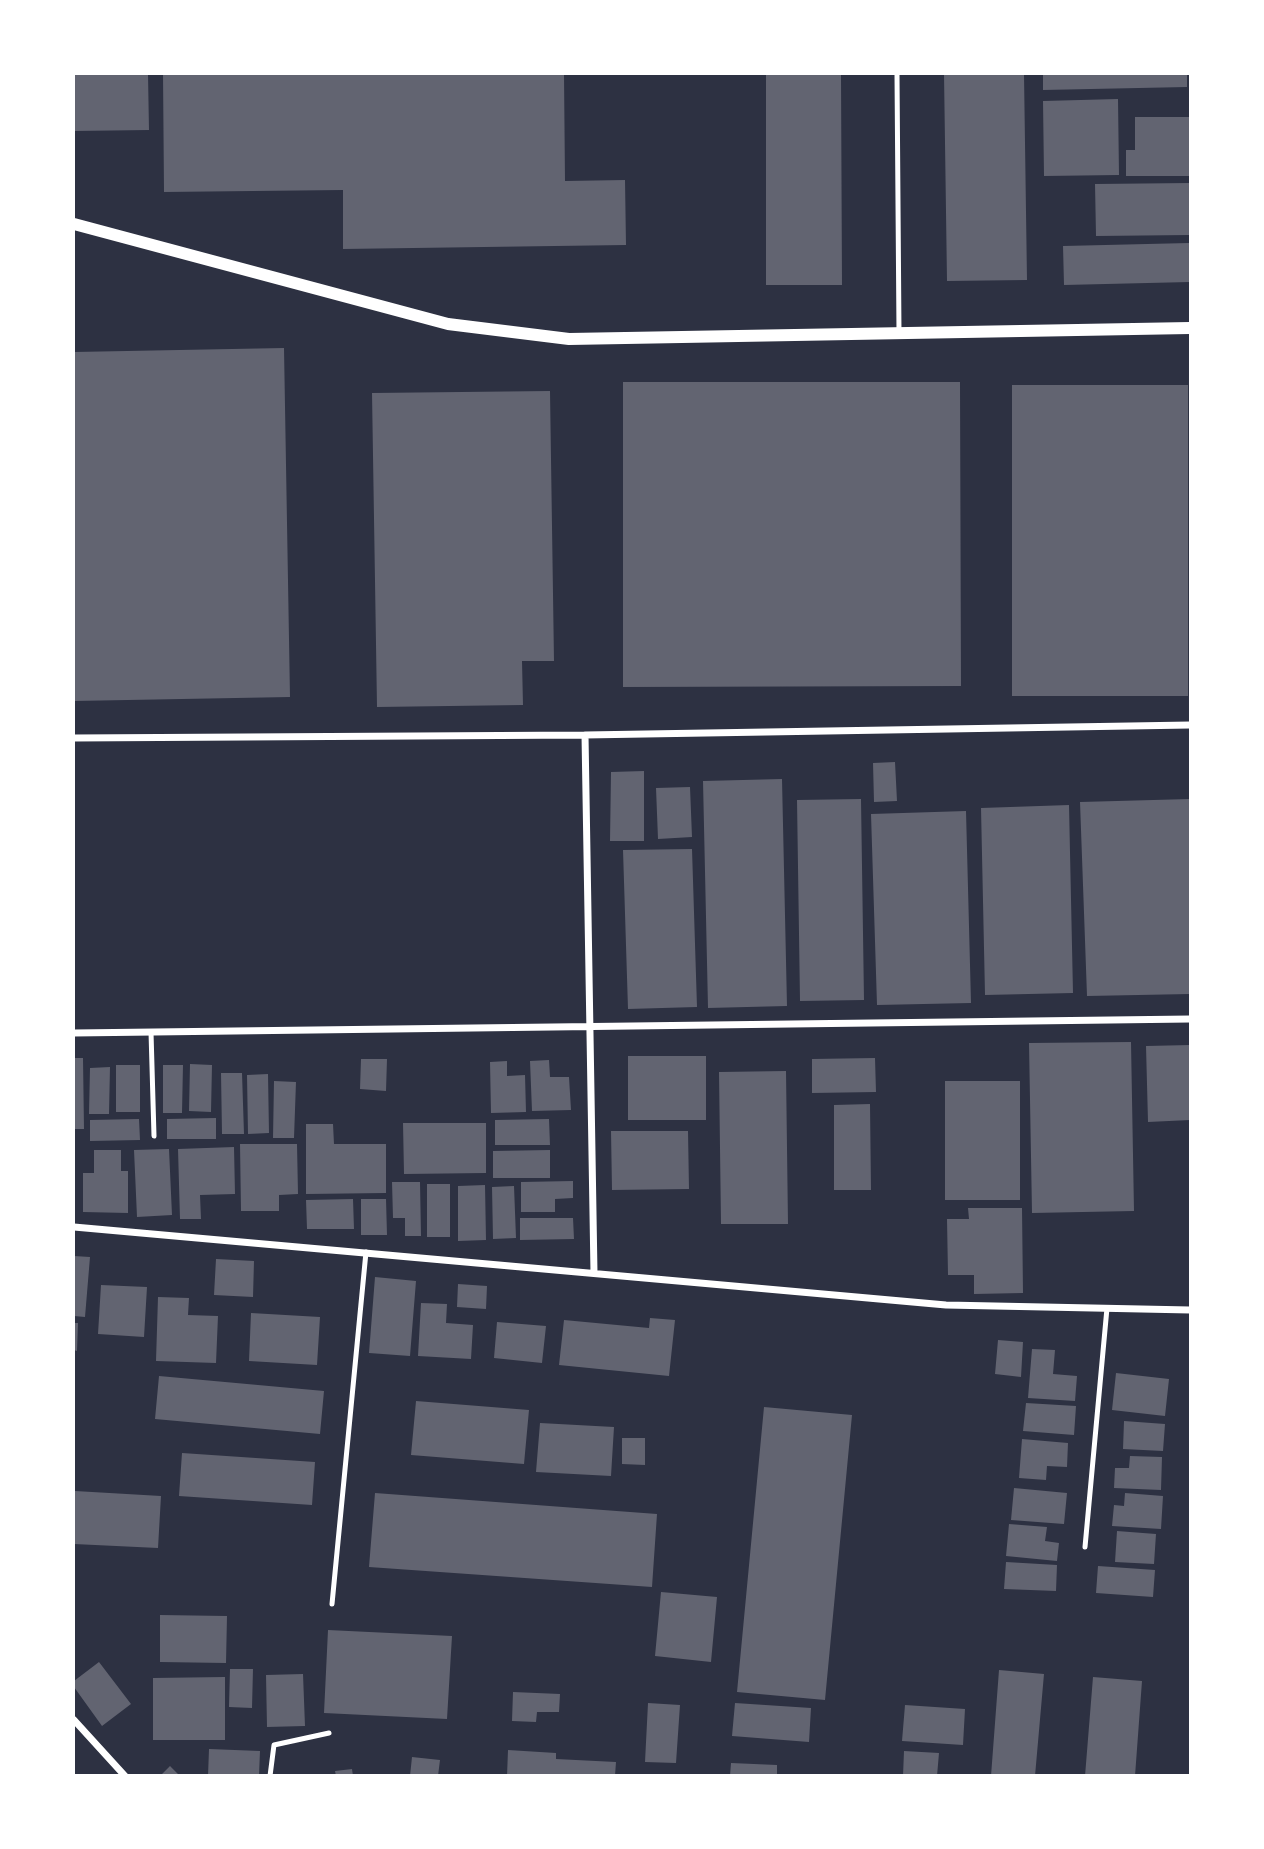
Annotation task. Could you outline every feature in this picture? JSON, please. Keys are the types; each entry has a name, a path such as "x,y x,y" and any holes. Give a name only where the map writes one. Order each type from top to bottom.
{"street":[{"path":"74,224 448,324 569,339 1191,328"},
{"path":"74,738 585,735 1191,725"},
{"path":"585,735 594,1273"},
{"path":"74,1033 1191,1018"},
{"path":"74,1227 946,1305 1191,1310"},
{"path":"74,1720 125,1776"}],"lane":[{"path":"897,74 899,333"},
{"path":"151,1032 154,1136"},
{"path":"332,1604 366,1252"},
{"path":"1086,1547 1107,1308"},
{"path":"270,1776 274,1745 329,1734"}],"building":[{"path":"74,74 148,74 149,130 74,131"},
{"path":"163,74 564,74 565,181 625,180 626,245 343,249 343,190 164,192"},
{"path":"766,74 841,74 842,285 766,285"},
{"path":"944,74 1024,74 1027,280 947,281"},
{"path":"1043,74 1187,74 1187,87 1043,90"},
{"path":"1118,99 1119,175 1044,176 1043,101"},
{"path":"1135,117 1190,117 1190,176 1126,176 1126,150 1135,150"},
{"path":"1190,183 1190,235 1096,236 1095,184"},
{"path":"1189,243 1190,282 1064,285 1063,246"},
{"path":"284,348 290,697 74,701 74,352"},
{"path":"623,382 960,382 961,686 623,687"},
{"path":"1012,385 1188,385 1188,696 1012,696"},
{"path":"550,391 554,661 522,661 523,705 377,707 372,393"},
{"path":"895,762 897,801 874,802 873,763"},
{"path":"644,771 644,841 610,841 611,772"},
{"path":"782,779 787,1006 708,1008 703,781"},
{"path":"690,787 692,837 658,839 656,788"},
{"path":"861,799 864,1000 800,1001 797,800"},
{"path":"1190,799 1190,994 1087,996 1080,802"},
{"path":"1069,805 1073,993 985,995 981,808"},
{"path":"966,811 971,1003 877,1005 871,814"},
{"path":"692,849 697,1007 628,1009 623,850"},
{"path":"1131,1042 1134,1211 1032,1213 1029,1043"},
{"path":"1190,1045 1190,1120 1148,1122 1146,1046"},
{"path":"628,1056 706,1056 706,1120 628,1120"},
{"path":"74,1058 83,1058 84,1129 74,1129"},
{"path":"875,1058 876,1092 812,1093 812,1059"},
{"path":"361,1059 387,1059 386,1091 360,1089"},
{"path":"549,1060 550,1077 569,1077 571,1110 532,1111 530,1061"},
{"path":"507,1061 507,1076 525,1075 526,1112 491,1113 490,1062"},
{"path":"190,1064 212,1065 211,1112 189,1111"},
{"path":"116,1065 140,1065 140,1112 116,1112"},
{"path":"163,1065 183,1065 182,1113 163,1113"},
{"path":"110,1067 109,1114 89,1114 90,1068"},
{"path":"786,1071 788,1224 721,1224 719,1072"},
{"path":"221,1073 242,1073 244,1134 222,1134"},
{"path":"268,1074 269,1133 248,1134 247,1075"},
{"path":"274,1081 296,1082 294,1138 273,1138"},
{"path":"945,1081 1020,1081 1020,1200 945,1200"},
{"path":"870,1104 871,1190 834,1190 834,1105"},
{"path":"216,1118 216,1139 167,1139 167,1119"},
{"path":"139,1119 140,1140 90,1141 90,1120"},
{"path":"549,1119 550,1145 495,1145 495,1120"},
{"path":"403,1123 486,1123 486,1173 404,1174"},
{"path":"306,1124 333,1124 334,1144 386,1144 386,1193 306,1194"},
{"path":"611,1131 688,1131 689,1189 612,1190"},
{"path":"240,1144 297,1144 298,1194 279,1195 279,1211 241,1211"},
{"path":"234,1147 235,1194 200,1195 201,1219 180,1219 178,1149"},
{"path":"169,1149 172,1215 137,1217 134,1150"},
{"path":"94,1150 121,1150 121,1171 128,1171 128,1213 83,1212 83,1173 94,1173"},
{"path":"550,1150 550,1178 493,1178 493,1151"},
{"path":"573,1181 573,1198 555,1199 555,1212 521,1212 521,1182"},
{"path":"392,1182 420,1182 421,1236 405,1236 405,1218 393,1218"},
{"path":"427,1184 450,1184 450,1237 427,1237"},
{"path":"485,1185 486,1240 458,1241 458,1186"},
{"path":"514,1186 516,1238 493,1239 492,1187"},
{"path":"353,1199 354,1229 307,1229 306,1200"},
{"path":"361,1199 386,1199 387,1235 361,1235"},
{"path":"968,1208 1022,1208 1023,1293 974,1294 974,1275 948,1275 947,1219 969,1219"},
{"path":"520,1218 573,1218 574,1239 520,1240"},
{"path":"74,1256 90,1257 85,1317 74,1316"},
{"path":"216,1259 254,1261 253,1297 214,1295"},
{"path":"375,1277 416,1281 410,1356 369,1353"},
{"path":"458,1284 487,1286 486,1309 457,1307"},
{"path":"101,1285 147,1287 144,1337 98,1334"},
{"path":"158,1297 189,1298 188,1315 218,1316 216,1363 156,1361"},
{"path":"421,1303 447,1304 446,1323 473,1325 471,1359 418,1356"},
{"path":"251,1313 320,1317 317,1365 249,1361"},
{"path":"650,1318 675,1320 669,1376 559,1365 564,1320 649,1328"},
{"path":"497,1322 546,1326 542,1363 494,1358"},
{"path":"74,1323 78,1323 77,1351 74,1350"},
{"path":"998,1340 1023,1342 1021,1377 995,1374"},
{"path":"1032,1349 1055,1350 1053,1374 1077,1376 1075,1401 1028,1398"},
{"path":"1116,1373 1169,1379 1165,1416 1112,1410"},
{"path":"159,1376 324,1391 320,1434 155,1419"},
{"path":"416,1401 529,1410 524,1464 411,1455"},
{"path":"1026,1403 1076,1406 1074,1435 1023,1431"},
{"path":"764,1407 852,1415 825,1700 737,1692"},
{"path":"1124,1421 1165,1424 1163,1451 1123,1449"},
{"path":"540,1423 614,1427 611,1476 536,1472"},
{"path":"622,1438 645,1438 645,1465 622,1464"},
{"path":"1022,1439 1068,1443 1067,1467 1047,1466 1046,1480 1019,1478"},
{"path":"182,1453 315,1462 312,1505 179,1496"},
{"path":"1130,1456 1162,1457 1161,1490 1114,1488 1115,1468 1129,1468"},
{"path":"1014,1488 1067,1493 1064,1524 1011,1520"},
{"path":"75,1491 161,1496 158,1548 74,1544"},
{"path":"375,1493 657,1514 652,1587 369,1567"},
{"path":"1125,1493 1163,1496 1161,1529 1112,1526 1114,1505 1124,1506"},
{"path":"1009,1524 1047,1527 1045,1541 1059,1543 1057,1561 1006,1556"},
{"path":"1117,1531 1156,1534 1154,1564 1115,1562"},
{"path":"1006,1562 1057,1565 1056,1591 1004,1589"},
{"path":"1098,1566 1155,1570 1153,1597 1096,1593"},
{"path":"661,1592 717,1597 711,1662 655,1656"},
{"path":"160,1615 227,1616 226,1663 160,1662"},
{"path":"328,1630 452,1636 447,1719 324,1713"},
{"path":"99,1662 131,1704 102,1726 74,1687 74,1681"},
{"path":"230,1669 253,1669 252,1708 229,1707"},
{"path":"999,1670 1044,1674 1035,1776 991,1776"},
{"path":"303,1674 305,1726 267,1727 266,1675"},
{"path":"225,1677 225,1740 153,1740 153,1678"},
{"path":"1093,1677 1142,1681 1135,1776 1085,1776"},
{"path":"513,1692 560,1694 559,1712 537,1712 536,1722 512,1721"},
{"path":"648,1703 680,1705 676,1763 645,1762"},
{"path":"735,1703 811,1708 809,1742 732,1736"},
{"path":"905,1705 965,1709 963,1745 902,1741"},
{"path":"209,1749 260,1751 259,1776 208,1776"},
{"path":"508,1750 556,1753 556,1759 616,1762 615,1776 507,1776"},
{"path":"904,1751 939,1753 937,1776 903,1776"},
{"path":"412,1757 440,1760 438,1776 410,1776"},
{"path":"731,1763 777,1765 777,1776 730,1776"},
{"path":"170,1766 180,1776 160,1776"},
{"path":"352,1769 353,1776 336,1776 335,1771"}]}
